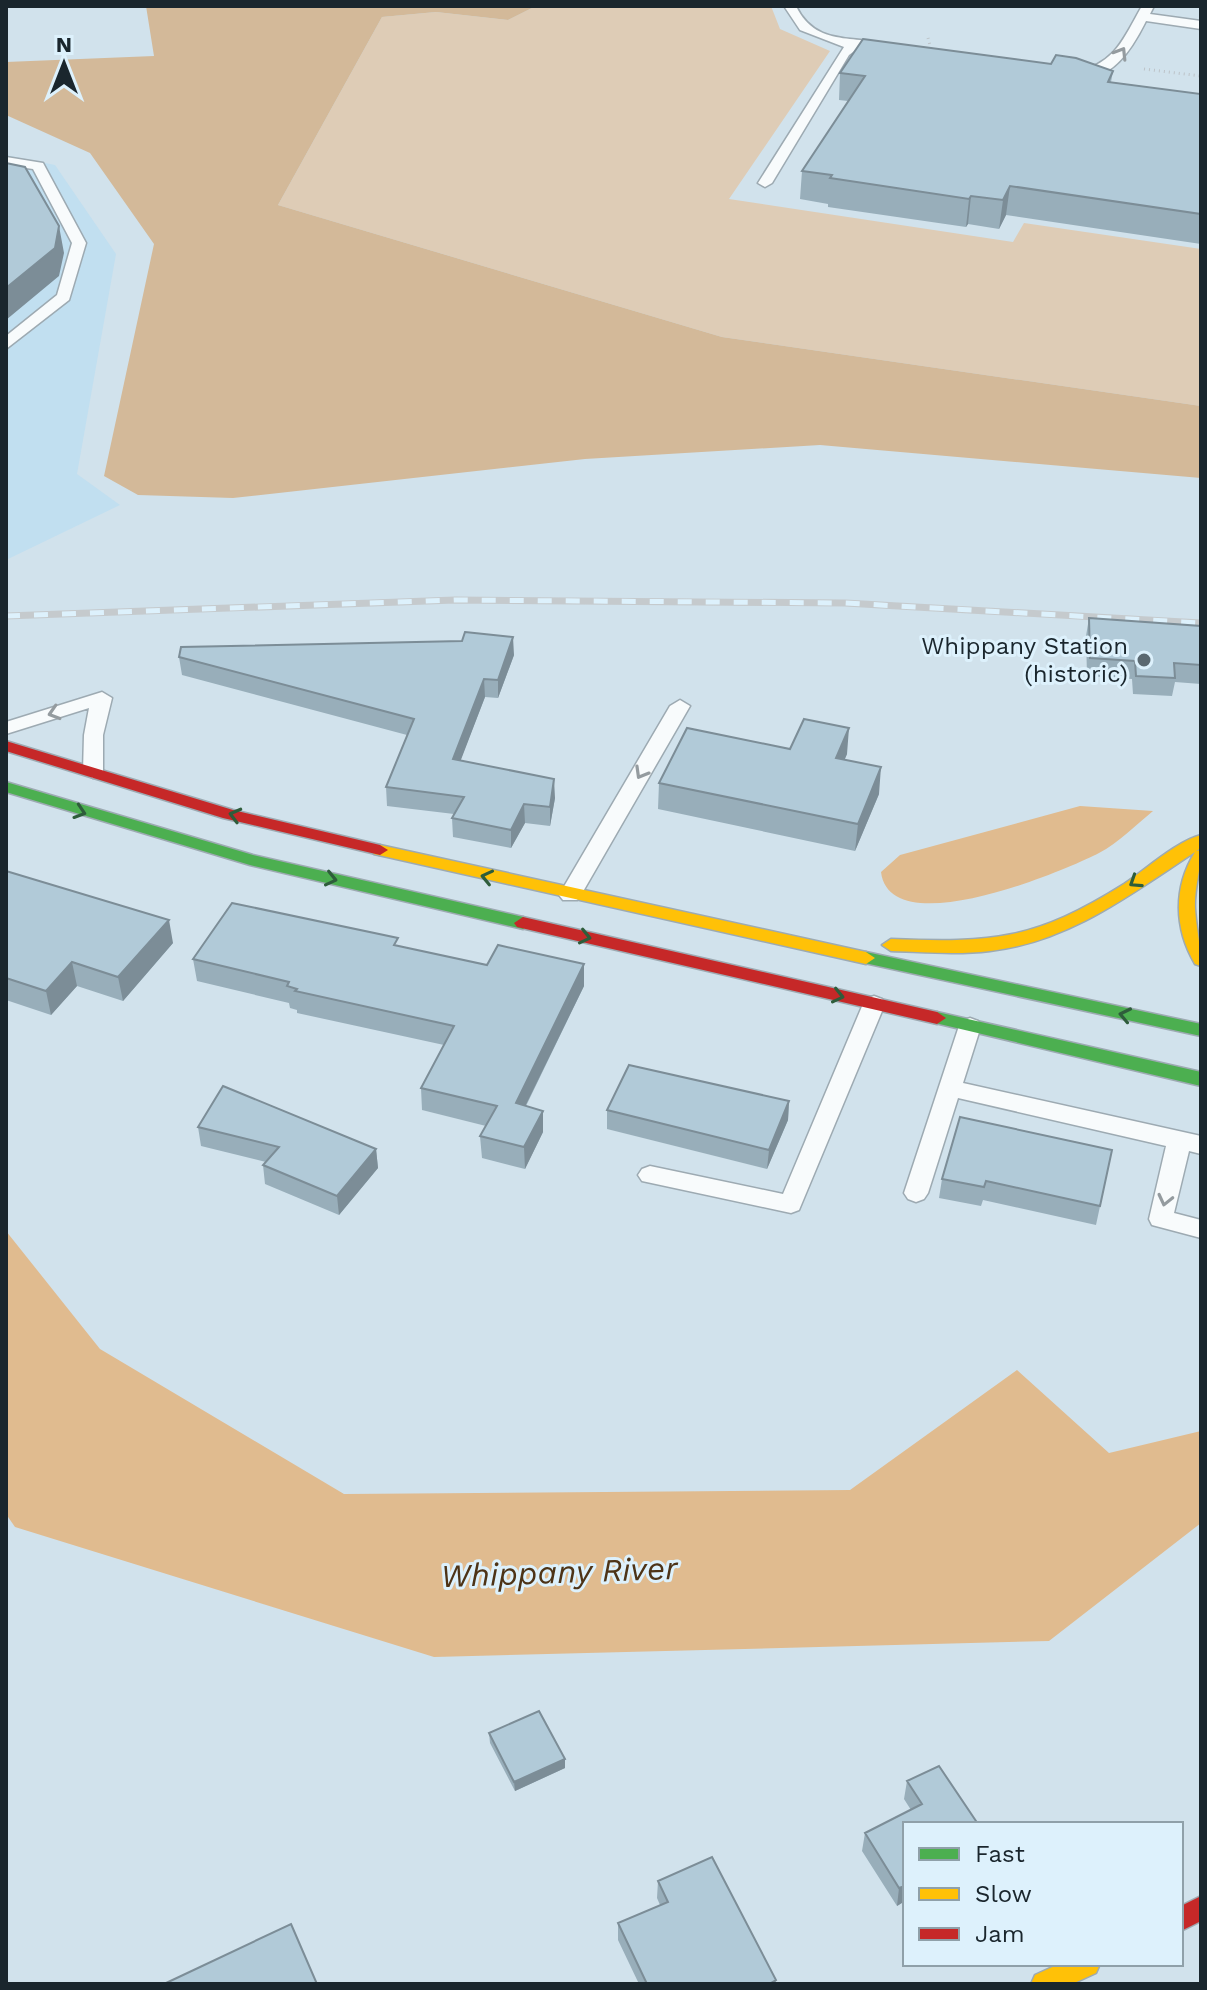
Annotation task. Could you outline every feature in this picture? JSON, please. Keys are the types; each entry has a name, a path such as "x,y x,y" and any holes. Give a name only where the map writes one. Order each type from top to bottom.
{"main road":[{"path":"6,746 229,814 693,923 1201,1030"},
{"path":"6,787 250,860 1201,1079"},
{"path":"693,923 843,943 956,947 1013,942 1066,925 1201,840"},
{"path":"1201,855 1193,865 1186,907 1187,927 1201,960"},
{"path":"1183,1918 1201,1908"},
{"path":"1044,1984 1083,1966"}],"lane":[{"path":"790,6 793,19 810,32 906,52"},
{"path":"1070,74 1082,76 1102,72 1114,64 1145,12 1201,25"},
{"path":"765,183 844,53 856,44"},
{"path":"6,161 38,166 79,243 64,297 6,344"},
{"path":"6,728 102,698 94,721 91,746 93,772"},
{"path":"570,895 680,706"},
{"path":"650,1175 791,1204 874,1004"},
{"path":"916,1193 970,1026"},
{"path":"950,1088 1190,1143 1161,1219 1201,1229"}],"path":[{"path":"928,38 931,49"},
{"path":"1142,68 1201,76"}],"shaded area":[{"path":"146,6 536,6 508,20 436,12 382,17 278,205 722,337 1201,406 1201,478 820,445 585,459 233,498 138,495 104,476 154,244 90,153 6,115 6,62 154,56"},
{"path":"536,6 771,6 780,29 830,51 729,199 1013,242 1024,223 1201,249 1201,406 722,337 278,205 382,17 436,12 508,20"},
{"path":"6,155 55,165 116,254 77,474 120,505 6,560"}],"water":[{"path":"1080,806 1153,811 1099,853 1051,874 980,897 944,903 914,902 891,893 881,872 900,855"},
{"name":"Whippany River","path":"6,1231 100,1349 344,1494 850,1490 1017,1370 1109,1453 1201,1431 1201,1523 1049,1641 434,1657 15,1527 6,1514"}],"building":[{"path":"863,39 1051,64 1056,55 1076,58 1113,71 1108,82 1201,92 1201,214 1010,186 1003,200 971,196 969,199 802,171 865,76 840,73"},
{"path":"6,163 25,167 59,226 55,248 6,288"},
{"path":"1089,618 1201,626 1201,665 1174,663 1175,678 1136,676 1135,661 1090,658"},
{"path":"465,632 513,637 498,680 484,679 453,759 554,779 550,807 524,804 511,830 452,818 464,797 386,787 414,719 179,657 181,647 462,641"},
{"path":"804,719 849,728 836,758 881,767 858,824 659,783 687,728 790,749"},
{"path":"6,871 169,920 118,977 72,962 46,991 6,978"},
{"path":"232,903 398,938 394,945 487,965 498,945 584,964 516,1103 543,1111 524,1147 480,1136 497,1106 421,1088 454,1026 295,991 297,989 287,986 289,982 193,959"},
{"path":"629,1065 789,1101 769,1150 607,1110"},
{"path":"223,1086 376,1149 337,1196 263,1165 279,1147 198,1127"},
{"path":"960,1117 1112,1150 1100,1206 986,1181 984,1187 942,1179"},
{"path":"539,1711 565,1759 514,1782 489,1733"},
{"path":"939,1766 977,1822 903,1822 903,1887 899,1888 865,1833 922,1804 907,1781"},
{"path":"712,1857 776,1980 769,1984 647,1984 618,1923 668,1902 658,1881"},
{"path":"291,1924 317,1984 164,1984"}],"railway":[{"path":"6,616 455,600 845,603 1201,623"}],"traffic: fast":[{"path":"6,787 250,860 523,923"},
{"path":"866,958 1201,1030"},
{"path":"937,1018 1201,1079"}],"traffic: slow":[{"path":"891,945 974,947 1029,938 1106,902 1201,840"},
{"path":"380,850 866,958"},
{"path":"1201,855 1190,881 1186,907 1190,934 1201,960"},
{"path":"1044,1984 1083,1966"}],"traffic: jam":[{"path":"6,746 229,814 380,850"},
{"path":"523,923 937,1018"},
{"path":"1183,1918 1201,1908"}],"place":[{"name":"Whippany Station (historic)","path":"1144,660"}]}
